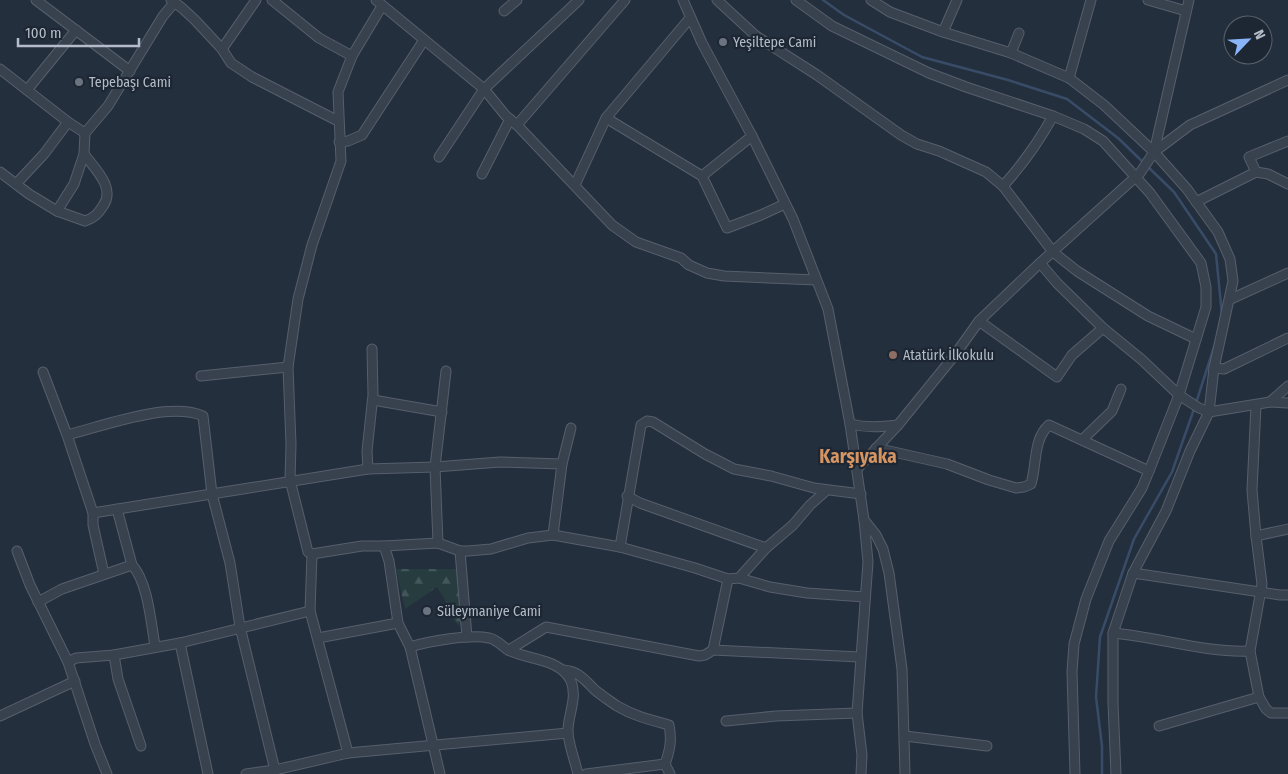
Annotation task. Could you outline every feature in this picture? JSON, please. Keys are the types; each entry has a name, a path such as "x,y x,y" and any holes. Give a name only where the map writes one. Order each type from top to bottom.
{"street":[{"path":"36,0 130,71"},
{"path":"222,50 256,0"},
{"path":"272,0 319,38 352,56"},
{"path":"504,11 517,0"},
{"path":"439,157 484,90 579,0"},
{"path":"482,174 513,122 625,0"},
{"path":"683,0 690,18 793,219 828,309 850,424 861,494 868,562 857,713 862,755 861,774"},
{"path":"717,0 756,36 817,75 901,135 917,144 939,151 986,172 1003,186 1053,252 1077,272 1148,316 1196,339"},
{"path":"796,0 832,26 929,73 1053,116 1084,129 1103,141 1137,174 1200,263 1206,287 1206,307 1182,396 1142,488 1109,541 1086,599 1074,644 1072,672 1075,774"},
{"path":"871,0 890,12 943,32 1011,53 1069,78 1104,105 1154,152 1196,202 1218,232 1230,259 1233,281 1231,299 1214,368 1209,412 1190,451 1166,510 1132,573 1113,633 1116,774"},
{"path":"943,32 957,0"},
{"path":"1069,78 1091,0"},
{"path":"1148,0 1186,11"},
{"path":"1154,152 1189,0"},
{"path":"57,211 74,184 84,154 85,133 108,106 163,16 178,3 232,63 252,77 338,121"},
{"path":"816,280 724,276 708,273 690,265 681,258 636,242 612,224 484,90 379,3 352,56 338,92 341,161 312,245 298,299 288,367 291,444 290,480 308,552 312,554 362,546 438,542 460,551 491,549 528,538 552,535 620,547 728,579 740,578 770,587 807,593 865,597"},
{"path":"575,185 606,118 690,18"},
{"path":"27,90 76,30"},
{"path":"1011,53 1019,33"},
{"path":"339,142 362,135 424,40"},
{"path":"0,69 85,133"},
{"path":"857,469 898,425 954,356 979,321 1137,174 1154,152 1190,125 1288,80"},
{"path":"1003,186 1020,168 1053,116"},
{"path":"606,118 702,176 727,228 761,216 785,204"},
{"path":"16,184 44,154 68,122"},
{"path":"702,176 752,136"},
{"path":"1256,172 1249,157 1288,142"},
{"path":"0,172 29,194 57,211 85,221 97,215 105,204 108,193 106,185 84,154"},
{"path":"1196,202 1256,172 1268,174 1288,184"},
{"path":"1040,263 1057,283 1103,328 1182,396 1199,408 1209,412 1270,402 1288,404"},
{"path":"1231,299 1288,273"},
{"path":"979,321 1057,377 1072,355 1103,328"},
{"path":"1214,368 1224,369 1288,338"},
{"path":"368,469 367,451 373,400 372,349"},
{"path":"201,376 288,367"},
{"path":"438,542 435,467 446,371"},
{"path":"43,372 93,512 93,525 104,574"},
{"path":"1270,402 1288,386"},
{"path":"1082,440 1112,411 1121,389"},
{"path":"373,400 442,412"},
{"path":"1256,404 1252,490 1262,592 1250,651 1259,696 1266,709 1272,713 1288,713"},
{"path":"67,435 131,418 167,411 195,412 203,416 212,494 230,563 240,627 276,770"},
{"path":"620,547 627,496 641,425 646,421 653,422 705,454 734,469 771,476 814,488 861,494"},
{"path":"850,424 864,428 898,425"},
{"path":"876,448 947,464 988,480 1016,488 1024,487 1031,484 1039,438 1049,425 1150,471"},
{"path":"552,535 562,464 570,428"},
{"path":"93,512 368,469 435,467 500,462 562,464"},
{"path":"740,578 766,548 827,490"},
{"path":"627,496 640,503 766,548"},
{"path":"117,509 132,564 137,570 146,597 155,646"},
{"path":"864,520 876,535 883,549 889,573 902,669 905,774"},
{"path":"1256,536 1288,528"},
{"path":"384,546 389,561 398,623 410,647 440,774"},
{"path":"17,551 38,602 68,662 95,744 108,774"},
{"path":"460,551 467,637"},
{"path":"312,554 310,611 348,753"},
{"path":"38,602 62,590 132,564"},
{"path":"1132,573 1288,595"},
{"path":"713,650 728,579"},
{"path":"68,662 76,658 114,655 155,646 180,643 310,611"},
{"path":"318,638 398,623"},
{"path":"509,650 546,627 698,656 705,656 713,650 860,658"},
{"path":"1113,633 1137,635 1228,652 1250,651"},
{"path":"410,647 467,637 490,638 509,650 548,662 562,670 570,678 573,689 574,701 568,733 578,774"},
{"path":"180,643 208,774"},
{"path":"114,655 118,679 141,746"},
{"path":"562,670 572,670 582,676 596,691 619,707 640,718 669,725 672,736 671,746 665,764 670,774"},
{"path":"0,716 75,680"},
{"path":"1159,726 1259,696"},
{"path":"726,721 776,716 857,713"},
{"path":"246,774 276,770 348,753 568,733"},
{"path":"905,736 987,746"},
{"path":"586,774 665,764"}],"green space":[{"path":"396,569 458,569 462,624 458,625 447,611 448,605 437,587 405,609"}],"waterway":[{"path":"823,0 844,15 922,57 1008,80 1067,99 1118,138 1174,192 1216,254 1222,315"},
{"path":"1196,403 1215,344"},
{"path":"1102,774 1102,746 1096,697 1100,637 1134,539 1172,472 1194,409"}],"place":[{"name":"Yeşiltepe Cami","path":"723,42"},
{"name":"Tepebaşı Cami","path":"79,82"},
{"name":"Atatürk İlkokulu","path":"893,355"},
{"name":"Süleymaniye Cami","path":"427,611"}],"district":[{"name":"Karşıyaka","path":"858,456"}]}
